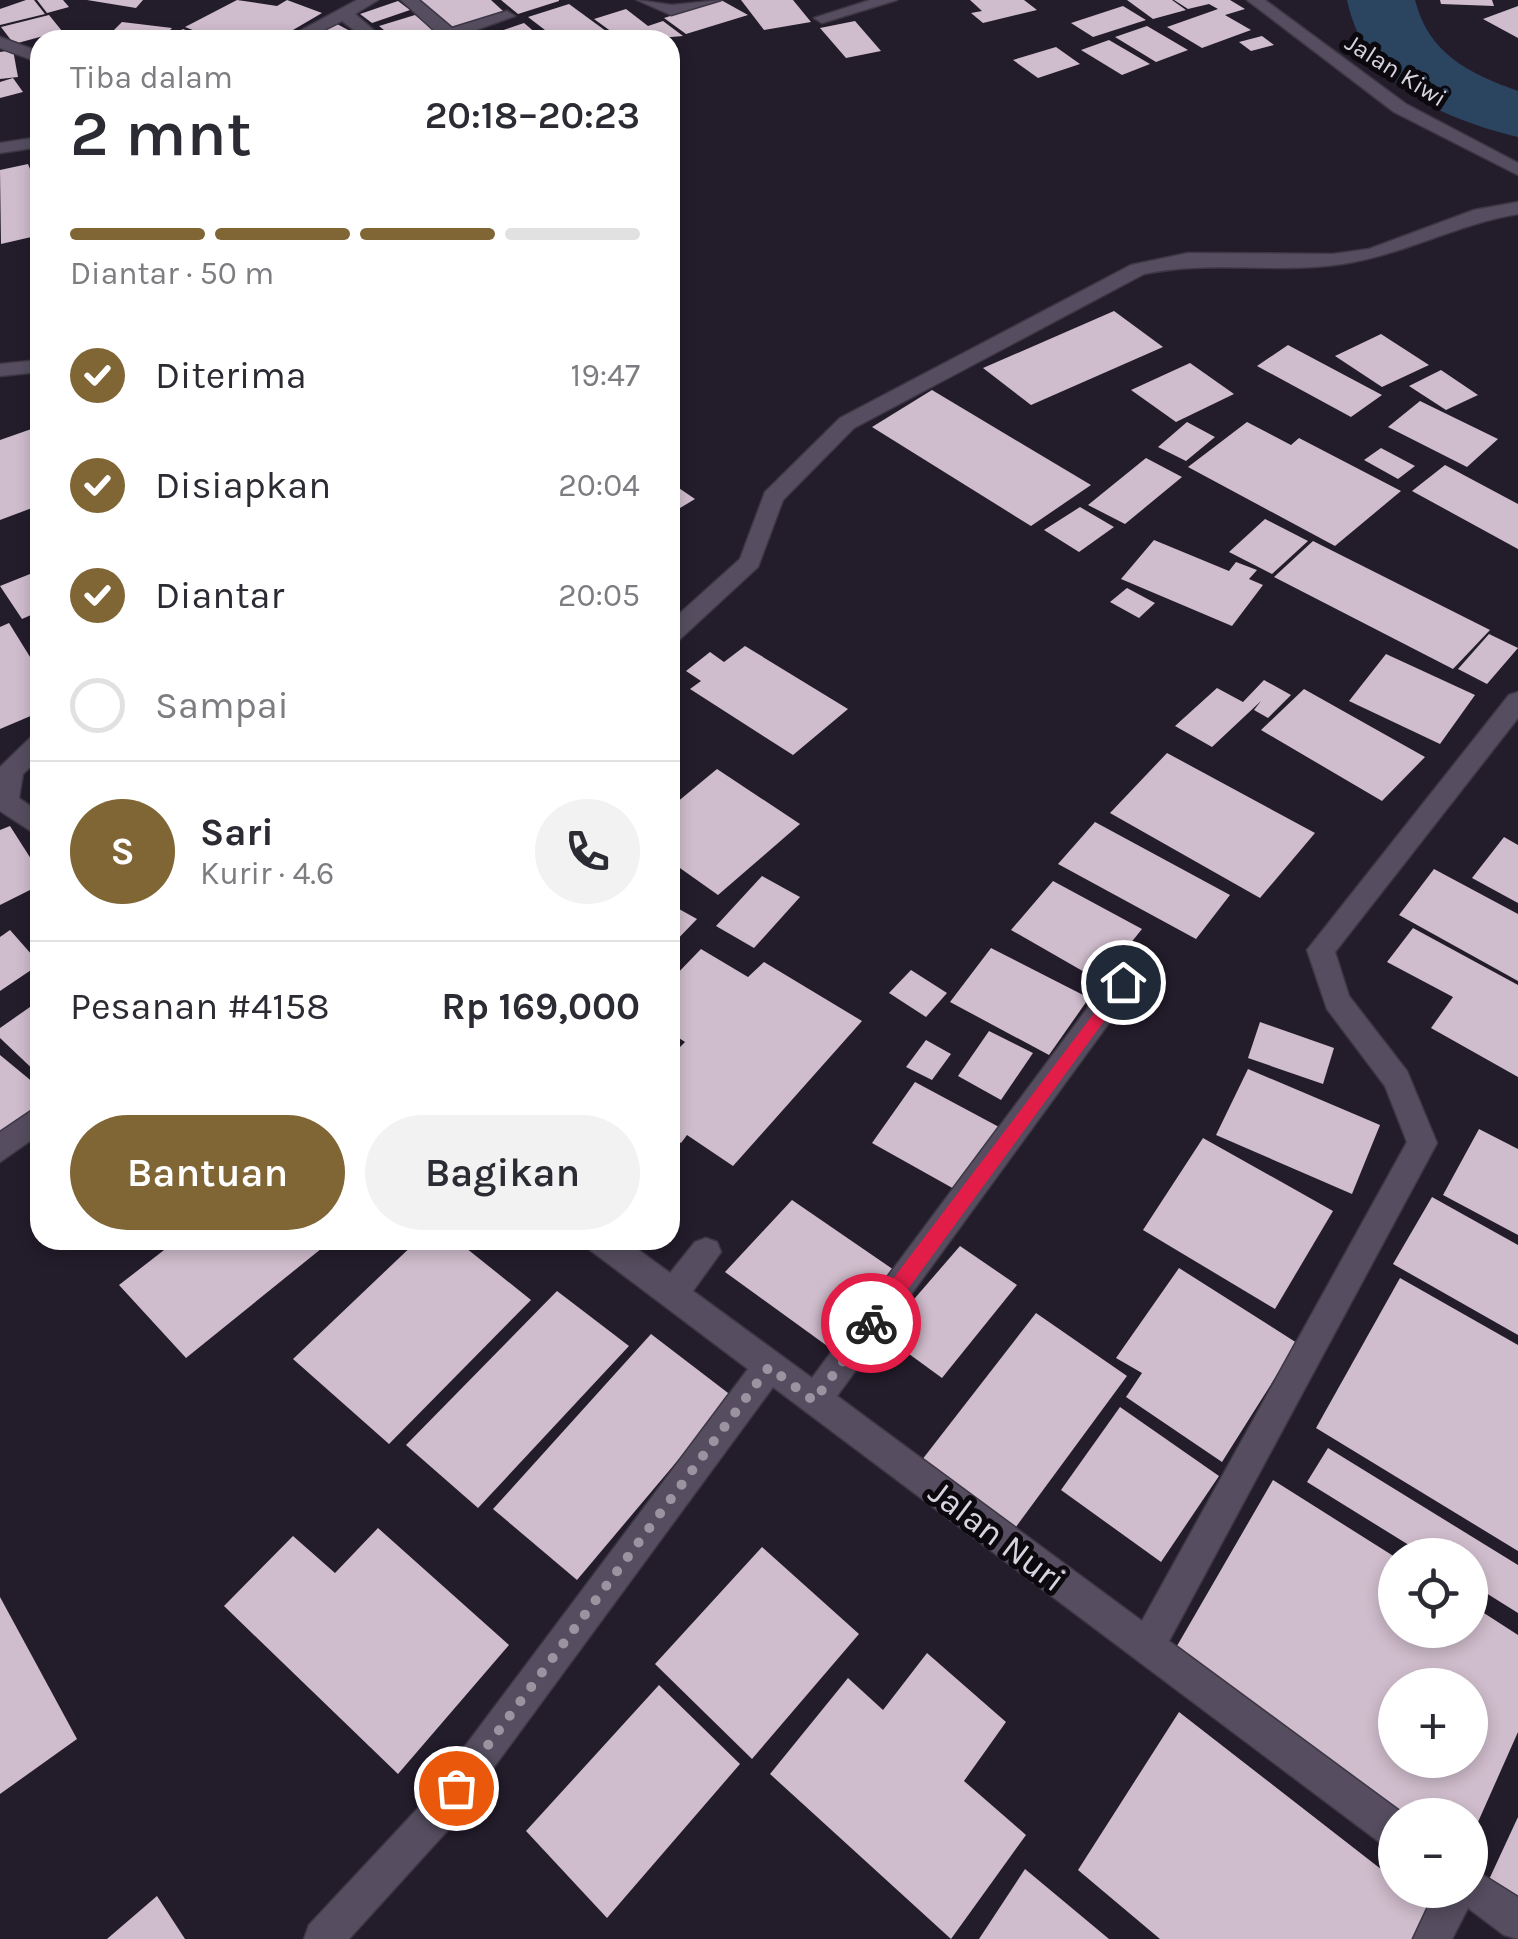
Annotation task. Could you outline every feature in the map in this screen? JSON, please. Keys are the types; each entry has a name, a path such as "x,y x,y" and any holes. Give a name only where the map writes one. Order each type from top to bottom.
{"street":[{"path":"311,30 370,0"},
{"path":"409,0 434,30"},
{"path":"646,0 671,10 713,0"},
{"path":"822,18 889,0"},
{"name":"Jalan Kiwi","path":"1255,0 1400,108 1518,170"},
{"path":"344,14 364,30"},
{"path":"462,30 507,16"},
{"path":"0,42 30,54"},
{"path":"0,148 30,144"},
{"path":"680,627 750,562 773,497 847,422 1138,269 1188,259 1333,260 1360,256 1398,247 1481,214 1518,208"},
{"path":"0,370 30,367"},
{"path":"1147,1647 1422,1143 1398,1080 1337,1000 1322,950 1518,701"},
{"path":"30,752 11,770 3,803 30,821"},
{"path":"814,1401 1123,982"},
{"path":"0,1149 30,1125"},
{"name":"Jalan Nuri","path":"615,1250 1378,1818"},
{"path":"672,1292 706,1252"},
{"path":"323,1939 434,1818 769,1367"},
{"path":"1488,1899 1518,1921"},
{"path":"1432,1939 1447,1908"}],"building":[{"path":"34,0 45,14 0,25 0,9"},
{"path":"37,0 63,0 69,7 47,13"},
{"path":"87,0 143,0 136,8"},
{"path":"237,0 277,6 287,0 322,13 293,30 185,27"},
{"path":"420,0 491,0 503,11 454,29"},
{"path":"501,0 559,0 559,1 518,14"},
{"path":"721,0 748,15 686,34 664,18"},
{"path":"741,0 793,0 811,22 764,30"},
{"path":"970,0 1024,0 1037,10 983,23 971,13 982,11"},
{"path":"1127,0 1172,0 1186,10 1153,19"},
{"path":"1174,0 1230,0 1245,9 1225,15 1251,30 1202,48 1167,27 1218,9 1209,4 1188,9"},
{"path":"1440,0 1492,0 1494,6 1441,4"},
{"path":"398,1 410,10 372,23 360,14"},
{"path":"569,4 605,30 545,30 528,17"},
{"path":"1123,6 1146,20 1093,37 1071,23"},
{"path":"1518,6 1518,38 1483,19"},
{"path":"626,9 648,26 663,21 675,30 609,30 594,19"},
{"path":"49,15 61,30 30,30 30,40 14,44 1,27"},
{"path":"415,15 434,30 384,30 379,26"},
{"path":"855,21 881,51 846,58 820,28"},
{"path":"122,22 172,28 170,30 114,30"},
{"path":"524,23 532,30 504,30"},
{"path":"337,24 348,30 323,30"},
{"path":"1147,26 1188,50 1156,62 1115,37"},
{"path":"1262,36 1274,45 1251,51 1239,42"},
{"path":"1109,40 1150,64 1122,75 1081,50"},
{"path":"1056,47 1080,64 1038,78 1013,60"},
{"path":"13,50 18,77 0,79 0,52"},
{"path":"13,78 23,92 0,98 0,82"},
{"path":"28,164 30,169 30,237 1,244 0,170"},
{"path":"1114,311 1163,347 1031,405 983,368"},
{"path":"1381,334 1429,365 1382,387 1335,356"},
{"path":"1288,345 1382,395 1351,417 1257,366"},
{"path":"1190,363 1234,394 1176,422 1131,390"},
{"path":"1441,370 1478,395 1446,410 1409,386"},
{"path":"932,390 1091,485 1031,526 872,427"},
{"path":"1420,401 1498,439 1467,467 1388,427"},
{"path":"1187,422 1215,437 1186,461 1158,447"},
{"path":"1247,422 1291,445 1299,438 1401,491 1335,546 1188,467"},
{"path":"30,430 30,509 0,520 0,440"},
{"path":"1381,448 1415,466 1398,479 1364,460"},
{"path":"1146,458 1182,477 1125,524 1088,505"},
{"path":"1445,465 1518,504 1518,549 1412,491"},
{"path":"680,489 695,499 680,508"},
{"path":"1080,507 1114,527 1079,552 1044,530"},
{"path":"1265,519 1308,541 1272,574 1229,552"},
{"path":"1154,540 1229,571 1236,562 1257,570 1249,579 1263,585 1232,626 1121,579"},
{"path":"1313,541 1490,630 1453,669 1274,577"},
{"path":"30,574 30,615 22,619 0,586"},
{"path":"1127,588 1155,603 1139,618 1110,602"},
{"path":"9,623 30,657 30,716 0,729 0,627"},
{"path":"1489,634 1518,648 1487,684 1458,669"},
{"path":"745,646 848,709 793,755 690,689 701,681 686,671 710,652 724,662"},
{"path":"1386,654 1475,695 1440,744 1349,701"},
{"path":"1264,680 1291,695 1268,718 1254,710 1261,701 1212,747 1175,726 1217,688 1243,702"},
{"path":"1304,689 1425,757 1382,801 1261,730"},
{"path":"1167,753 1315,833 1260,898 1110,813"},
{"path":"717,769 800,824 718,895 680,868 680,800"},
{"path":"1095,822 1230,895 1196,939 1058,864"},
{"path":"10,826 30,857 30,890 0,905 0,830"},
{"path":"1504,837 1518,845 1518,903 1472,878"},
{"path":"1434,869 1518,914 1518,981 1399,915"},
{"path":"762,876 800,897 754,948 716,926"},
{"path":"1053,881 1142,929 1100,981 1011,930"},
{"path":"680,910 697,919 680,937"},
{"path":"1413,928 1518,985 1518,1077 1431,1028 1453,997 1387,962"},
{"path":"10,930 30,953 30,971 0,991 0,937"},
{"path":"991,948 1089,998 1049,1055 950,1002"},
{"path":"701,949 748,977 764,962 862,1021 733,1166 687,1135 680,1142 680,1047 685,1042 680,1039 680,971"},
{"path":"911,970 947,993 926,1017 889,993"},
{"path":"30,1007 30,1066 0,1038 0,1028"},
{"path":"1260,1022 1334,1048 1323,1084 1248,1058"},
{"path":"989,1031 1033,1053 1001,1100 958,1076"},
{"path":"926,1040 951,1054 932,1080 906,1067"},
{"path":"0,1055 30,1080 30,1112 0,1136"},
{"path":"1248,1069 1380,1125 1352,1194 1216,1135"},
{"path":"915,1082 999,1127 956,1190 872,1143"},
{"path":"1479,1129 1518,1149 1518,1235 1443,1195"},
{"path":"1203,1138 1333,1211 1275,1309 1143,1230"},
{"path":"1432,1197 1518,1245 1518,1335 1393,1264"},
{"path":"792,1200 894,1270 830,1348 725,1272"},
{"path":"960,1246 1017,1285 942,1378 883,1335"},
{"path":"164,1250 320,1250 186,1358 119,1285"},
{"path":"407,1250 468,1250 531,1300 389,1444 293,1359"},
{"path":"1179,1268 1297,1343 1222,1462 1126,1397 1142,1373 1116,1358"},
{"path":"1400,1278 1518,1345 1518,1551 1316,1428"},
{"path":"557,1291 629,1346 478,1508 406,1445"},
{"path":"1036,1313 1127,1376 1010,1535 918,1465"},
{"path":"651,1334 732,1396 577,1580 493,1509"},
{"path":"1120,1407 1219,1476 1161,1562 1061,1490"},
{"path":"1328,1448 1474,1538 1398,1538 1307,1482"},
{"path":"1273,1480 1378,1546 1378,1648 1488,1648 1488,1616 1518,1635 1518,1732 1488,1800 1378,1798 1378,1801 1170,1658"},
{"path":"378,1528 509,1645 398,1774 224,1606 293,1536 335,1573"},
{"path":"762,1547 859,1634 752,1759 655,1664"},
{"path":"1488,1547 1518,1565 1518,1613 1488,1594"},
{"path":"0,1597 77,1739 0,1794"},
{"path":"927,1653 1006,1722 964,1781 1026,1835 951,1939 770,1774 848,1678 883,1710"},
{"path":"659,1685 740,1764 607,1918 526,1831"},
{"path":"1179,1712 1378,1867 1378,1908 1430,1908 1414,1939 1160,1939 1078,1870"},
{"path":"1518,1817 1518,1910 1488,1888"},
{"path":"1025,1869 1109,1939 979,1939"},
{"path":"157,1896 185,1939 107,1939"}],"waterway":[{"path":"1381,0 1391,34 1416,66 1465,96 1518,115"}],"way so far":[{"path":"456,1788 769,1367 814,1401 871,1323"}],"route":[{"path":"871,1323 1123,982"}]}
